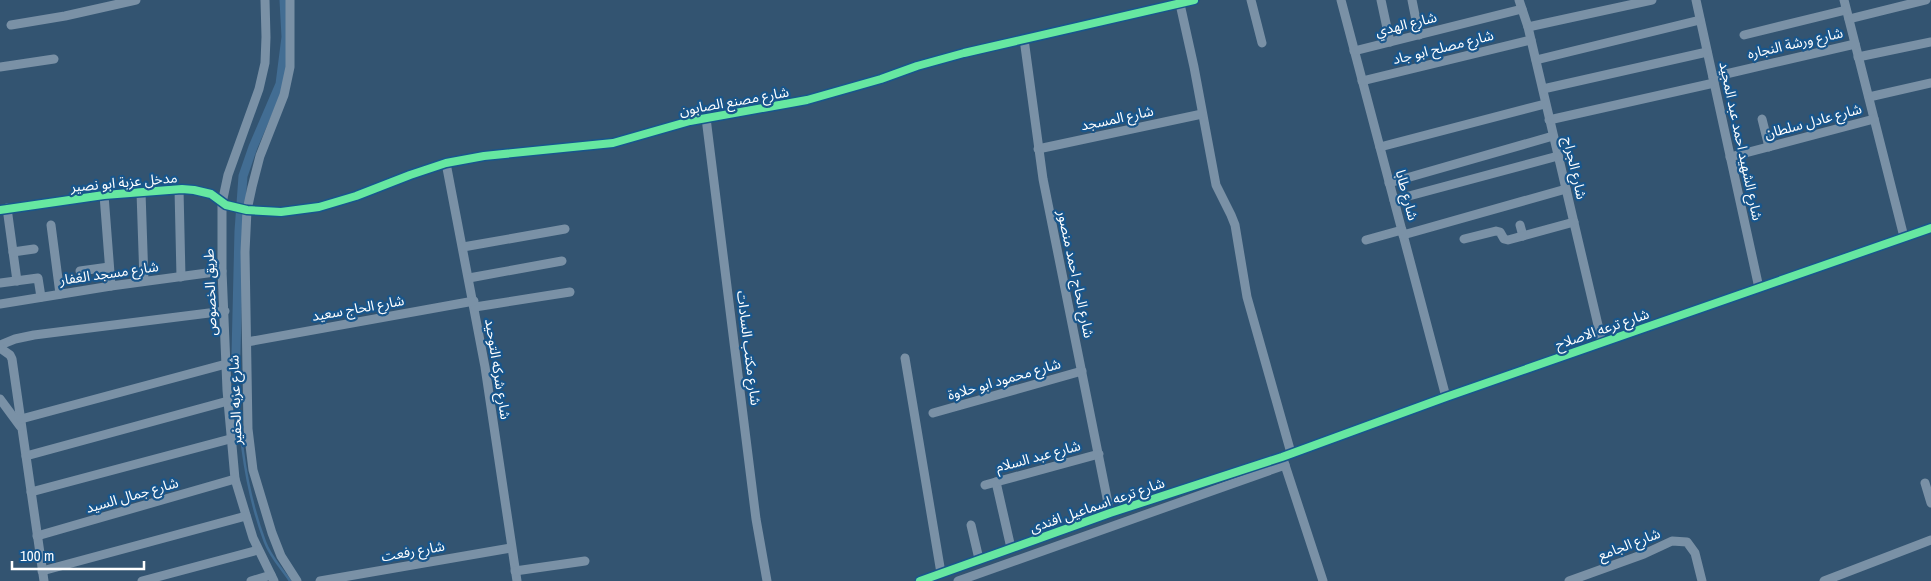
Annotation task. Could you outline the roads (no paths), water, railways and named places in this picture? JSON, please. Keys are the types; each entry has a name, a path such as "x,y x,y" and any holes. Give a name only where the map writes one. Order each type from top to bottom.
{"street":[{"path":"11,25 65,16 136,0"},
{"name":"طريق الخصوص","path":"265,0 265,63 259,89 228,175 224,204 222,271 230,439 235,479 258,550 273,578"},
{"name":"شارع عزبه الحفير","path":"290,0 290,67 281,104 260,156 245,209 244,252 248,429 253,470 260,499 272,533 282,556 297,581"},
{"name":"شارع مصنع الصابون","path":"245,209 281,212 319,207 356,196 446,163 484,156 614,143 674,125 807,100 917,66 1194,0"},
{"path":"1250,0 1262,43"},
{"name":"شارع طابا","path":"1341,0 1446,397"},
{"path":"1381,0 1390,42"},
{"path":"1412,0 1419,35"},
{"path":"1528,27 1652,0"},
{"name":"شارع الشهيد احمد عبد المجيد","path":"1696,0 1760,288"},
{"name":"شارع عادل سلطان","path":"1844,0 1904,237"},
{"path":"1849,19 1926,0"},
{"path":"1180,4 1216,185 1232,215 1235,225 1247,297 1286,458 1323,581"},
{"name":"شارع الهدي","path":"1354,51 1419,35 1521,5"},
{"name":"شارع الجراج","path":"1521,5 1536,60 1602,342"},
{"path":"1744,35 1846,10"},
{"path":"1536,60 1700,20"},
{"name":"شارع الحاج احمد منصور","path":"1024,40 1038,149 1110,513"},
{"name":"شارع مصلح ابو جاد","path":"1362,81 1531,40"},
{"path":"1858,57 1931,42"},
{"name":"شارع ورشة النجاره","path":"1550,120 1855,44"},
{"path":"1542,90 1707,52"},
{"path":"0,67 54,59"},
{"path":"1869,97 1931,83"},
{"path":"1380,146 1546,104"},
{"name":"شارع المسجد","path":"1038,149 1202,114"},
{"name":"شارع مكتب السادات","path":"706,118 756,519 767,581"},
{"path":"1762,118 1769,147"},
{"name":"شارع عادل سلطان","path":"1730,157 1874,119"},
{"path":"1389,183 1553,136"},
{"path":"1394,200 1558,156"},
{"name":"شارع شركه التوحيد","path":"446,163 474,304 517,581"},
{"path":"179,189 181,276"},
{"name":"مدخل عزبة ابو نصير","path":"3,209 104,195 179,189 211,194 224,204 245,209"},
{"path":"1366,240 1566,189"},
{"path":"141,192 144,281"},
{"path":"104,195 111,286"},
{"path":"3,209 13,252 17,281"},
{"path":"1464,239 1496,231 1500,232 1508,240 1574,222"},
{"path":"51,225 60,294"},
{"path":"1520,225 1523,236"},
{"name":"شارع ترعه الاصلاح","path":"1286,458 1446,397 1931,228"},
{"path":"463,247 565,229"},
{"path":"13,252 34,249"},
{"path":"469,278 562,261"},
{"path":"80,271 109,267"},
{"name":"شارع مسجد الغفار","path":"0,304 144,281 222,271"},
{"path":"0,283 38,278 41,297"},
{"name":"شارع الحاج سعيد","path":"247,342 474,304 570,292"},
{"path":"44,581 12,359 0,346 15,339 34,335 225,311"},
{"path":"905,358 941,573"},
{"path":"21,424 226,364"},
{"name":"شارع محمود ابو حلاوة","path":"933,413 1082,371"},
{"path":"0,399 21,424"},
{"path":"26,456 228,401"},
{"path":"31,492 230,439"},
{"name":"شارع عبد السلام","path":"985,485 1099,454"},
{"name":"شارع ترعه اسماعيل افندى","path":"920,581 1110,513 1286,458"},
{"name":"شارع ترعه اسماعيل افندى","path":"958,581 1286,458"},
{"name":"شارع جمال السيد","path":"37,536 235,479"},
{"path":"996,482 1011,548"},
{"path":"1925,483 1931,503"},
{"path":"42,571 246,516"},
{"path":"971,525 979,559"},
{"name":"شارع الجامع","path":"1569,581 1644,554 1672,541 1681,540 1687,542 1695,553 1702,581"},
{"path":"1824,581 1931,540"},
{"name":"شارع رفعت","path":"320,581 511,548"},
{"path":"142,581 258,550"},
{"path":"515,571 585,561"},
{"path":"251,581 273,578"}],"waterway":[{"path":"236,354 239,231 243,176 253,147 280,84 286,37 284,0"},
{"path":"236,354 240,426 251,496 267,547 290,581"}]}
